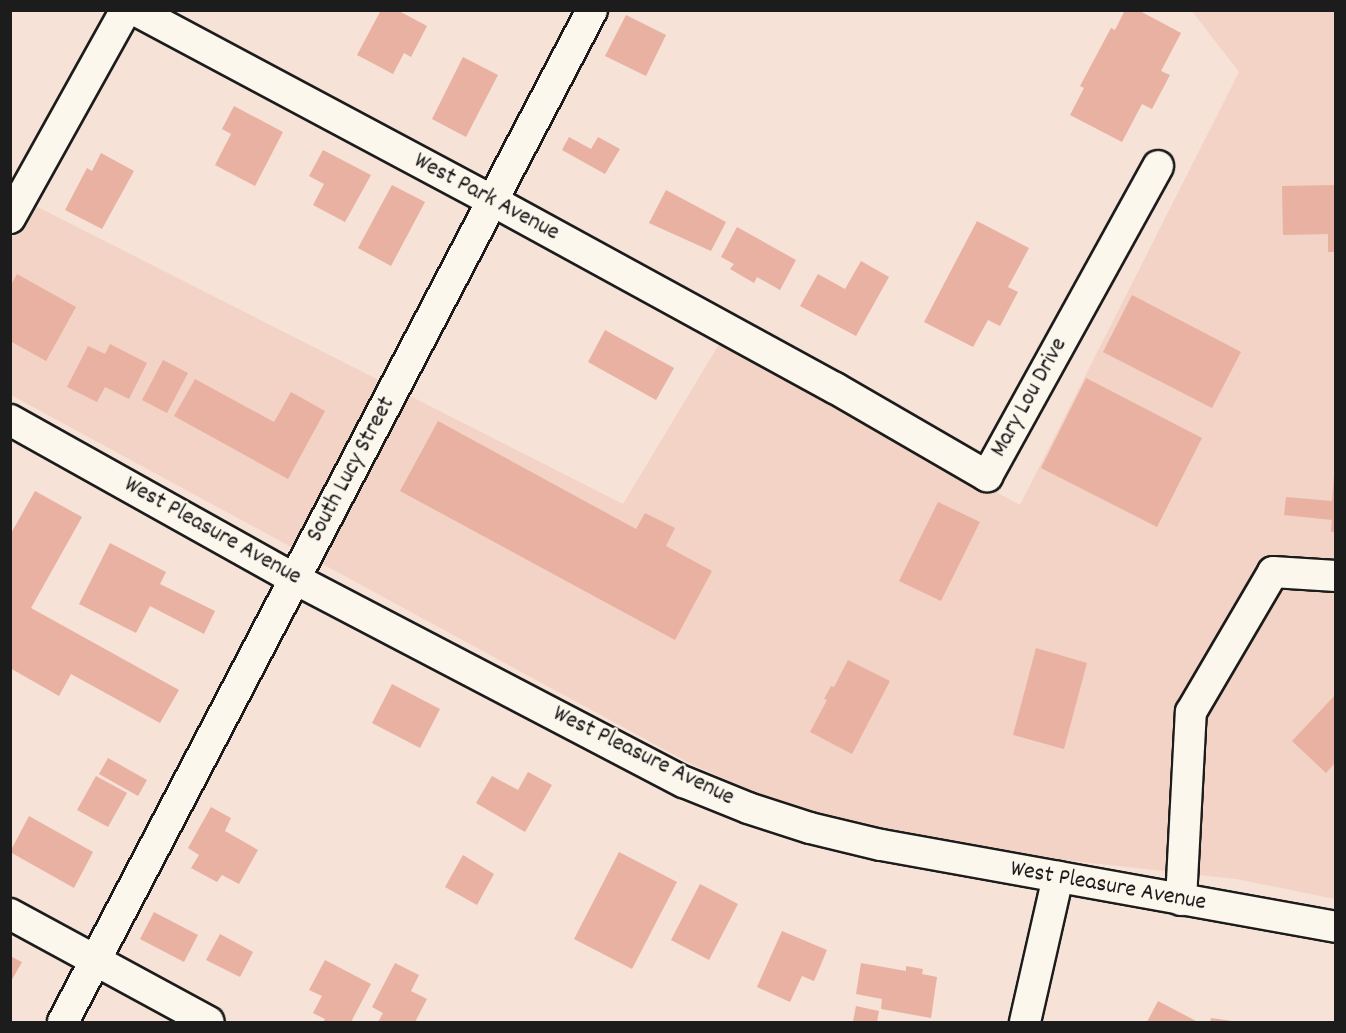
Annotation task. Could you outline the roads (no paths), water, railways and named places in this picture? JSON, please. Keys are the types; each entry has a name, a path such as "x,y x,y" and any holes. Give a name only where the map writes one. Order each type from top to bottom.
{"street":[{"path":"10,218 126,10"},
{"name":"West Park Avenue","path":"135,10 493,201 834,388"},
{"name":"South Lucy Street","path":"63,1023 592,10"},
{"name":"Mary Lou Drive","path":"834,388 987,476 1158,166"},
{"name":"West Pleasure Avenue","path":"10,420 295,579 684,782 748,808 810,828 870,843 1335,927"},
{"path":"1181,900 1191,712 1273,572 1335,576"},
{"path":"1025,1023 1058,878"},
{"path":"10,914 209,1023"}]}
